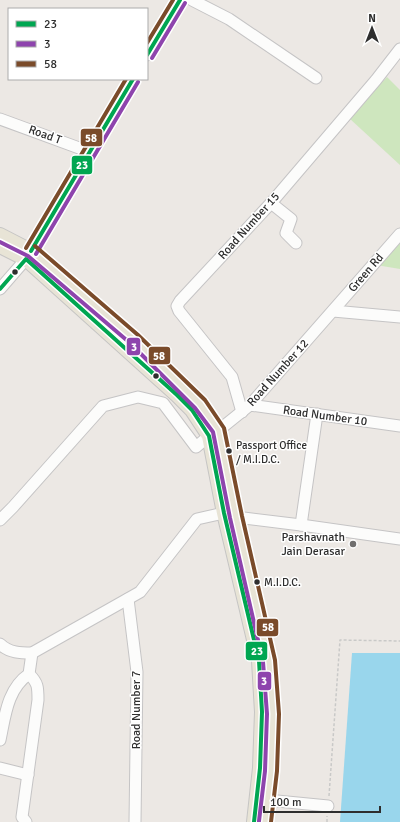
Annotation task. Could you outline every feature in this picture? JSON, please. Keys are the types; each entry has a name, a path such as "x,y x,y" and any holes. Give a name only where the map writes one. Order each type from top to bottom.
{"main road":[{"path":"0,235 28,255 134,339 200,404 214,433 259,661 262,719 260,768 254,822"},
{"path":"0,246 28,255 177,395 214,433"},
{"path":"230,515 269,661 273,714 271,771 265,822"}],"street":[{"path":"148,53 180,0"},
{"path":"192,0 229,19 316,78"},
{"name":"Road Number 15","path":"246,408 232,378 179,311 177,306 271,203 376,80 400,49"},
{"path":"0,290 28,255 132,80"},
{"name":"Road T","path":"0,119 90,152"},
{"path":"271,203 291,219 286,233 296,243"},
{"name":"Green Rd","path":"333,311 400,234"},
{"path":"333,311 400,317"},
{"name":"Road Number 12","path":"163,403 196,447 246,408 333,311"},
{"path":"0,520 103,406 138,397 163,403 177,395"},
{"name":"Road Number 10","path":"246,408 317,414 400,426"},
{"path":"301,525 317,414"},
{"path":"0,644 16,653 32,652 140,592 197,519 230,515 400,540"},
{"name":"Road Number 7","path":"128,599 137,672 135,822"},
{"path":"0,740 5,695 28,674 32,652"},
{"path":"26,822 22,817 38,700 38,687 36,681 28,674"},
{"path":"0,768 28,775"},
{"path":"268,800 328,806"}],"path":[{"path":"326,822 340,640 400,641"}],"green space":[{"path":"387,77 400,90 400,165 349,118"},
{"path":"400,238 400,269 376,265"}],"water":[{"path":"352,653 400,653 400,822 340,822"}],"transit line":[{"name":"58","path":"148,41 173,0"},
{"name":"23","path":"148,53 180,0"},
{"name":"3","path":"152,58 185,3"},
{"name":"58","path":"26,248 125,80"},
{"name":"23","path":"31,251 132,80"},
{"name":"3","path":"36,254 138,82"},
{"name":"3","path":"0,242 28,256 130,343 195,408 213,432 230,518 263,662 267,714 265,771 259,821"},
{"name":"58","path":"35,246 138,335 205,400 224,428 242,516 275,660 279,714 277,771 271,822"},
{"name":"23","path":"0,289 26,259 177,395 192,410 209,436 224,513 259,661 262,712 260,768 254,822"}],"place":[{"name":"Passport Office / M.I.D.C.","path":"229,451"},
{"name":"Parshavnath Jain Derasar","path":"353,544"},
{"name":"M.I.D.C.","path":"257,582"}]}
